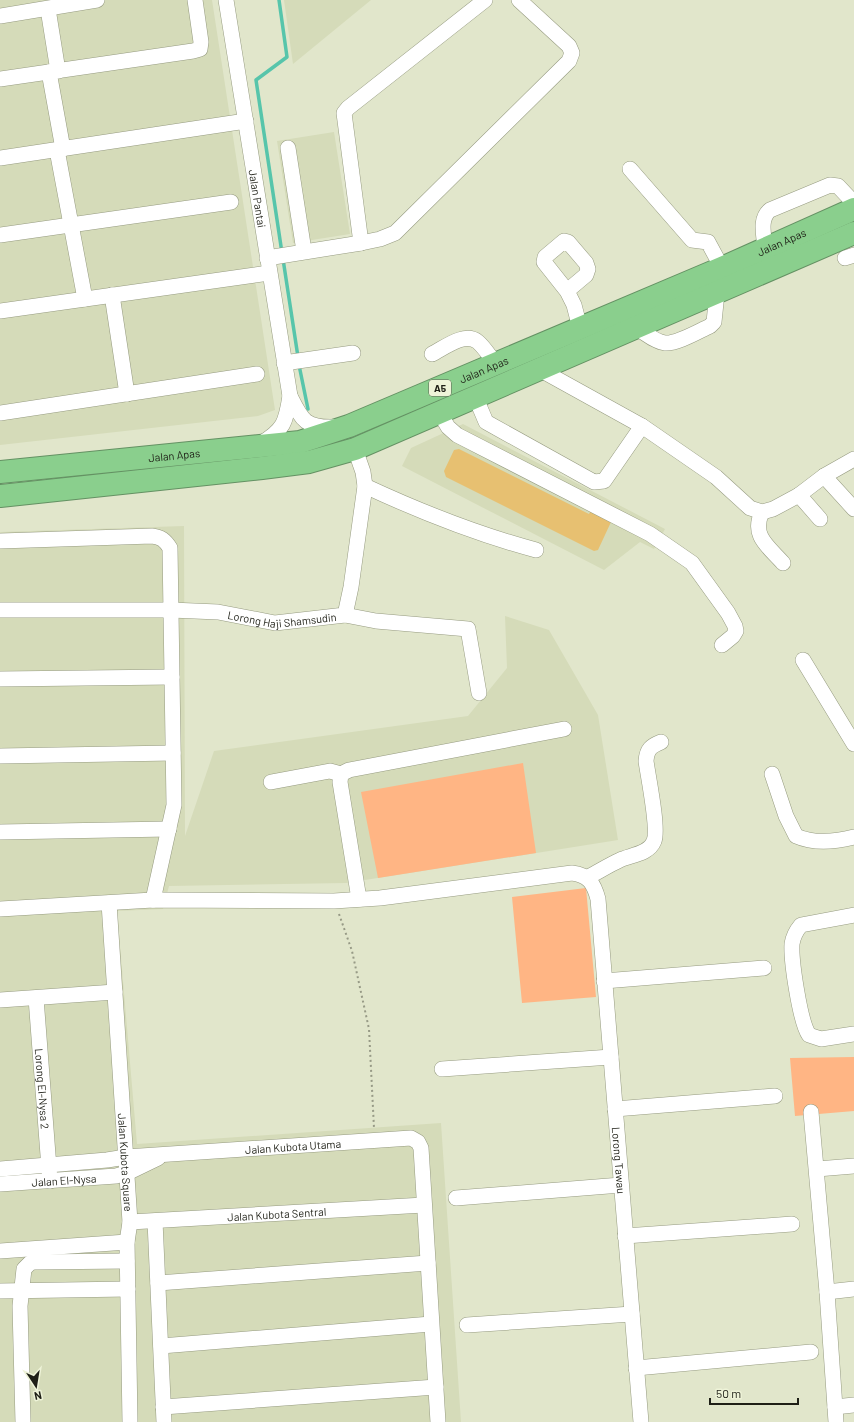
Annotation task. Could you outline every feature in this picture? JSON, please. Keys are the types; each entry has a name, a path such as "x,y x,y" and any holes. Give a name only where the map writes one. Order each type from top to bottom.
{"highway":[{"name":"Jalan Apas","path":"0,472 300,442 349,426 722,268 854,209"},
{"name":"Jalan Apas","path":"0,496 309,462 354,448 854,233"},
{"path":"0,488 63,489"}],"street":[{"path":"0,16 97,0"},
{"path":"0,79 193,51 200,48 201,42 195,0"},
{"name":"Jalan Pantai","path":"226,0 246,122 271,257 269,273 289,362 290,396"},
{"path":"361,242 344,113 348,108 485,0"},
{"path":"271,257 380,240 395,233 569,61 572,53 569,46 519,0"},
{"path":"48,9 60,149 71,225 85,299"},
{"path":"0,158 246,122"},
{"path":"288,148 299,252"},
{"path":"630,169 692,240 708,242 722,268"},
{"path":"765,248 763,221 765,214 770,210 830,185 838,186 854,203"},
{"path":"0,235 231,202"},
{"path":"0,311 269,273"},
{"path":"567,291 574,305 580,328"},
{"path":"112,295 127,394"},
{"path":"432,354 461,339 470,338 478,341 496,364"},
{"path":"289,362 353,353"},
{"path":"540,369 642,426 716,477 750,508 762,512 773,509 799,495 824,476 854,459"},
{"path":"0,413 257,374"},
{"path":"290,396 303,420 312,426 349,426"},
{"path":"255,447 271,438 282,428 287,420 290,396"},
{"path":"475,396 486,422 594,482 604,481 642,426"},
{"path":"439,412 448,427 457,434 650,534 692,563 728,613 735,626 736,631 733,636 722,645"},
{"name":"Lorong Haji Shamsudin","path":"0,610 171,610 218,612 275,623 345,615 351,587 365,486 363,472 354,448"},
{"path":"824,476 854,509"},
{"path":"365,486 420,511 488,537 536,550"},
{"path":"799,495 820,519"},
{"path":"762,512 758,528 760,537 783,564"},
{"path":"0,541 152,536 160,537 170,548 174,805 153,900"},
{"path":"345,615 376,621 468,629 479,693"},
{"path":"803,660 854,744"},
{"path":"0,679 172,677"},
{"path":"271,782 330,771 341,774 348,770 564,729"},
{"path":"0,909 153,900 334,901 572,873 581,874 588,877 622,859 636,856 647,849 654,841 655,829 646,761 647,752 651,746 661,742"},
{"path":"0,756 173,753"},
{"path":"341,774 340,782 359,899"},
{"path":"772,774 786,816 796,836 807,841 844,840 854,837"},
{"path":"0,832 169,828"},
{"name":"Lorong Tawau","path":"588,877 598,899 641,1422"},
{"name":"Jalan Kubota Square","path":"109,903 130,1222 127,1242 130,1422"},
{"path":"854,915 801,925 795,932 792,946 803,1022 809,1035 821,1039 854,1034"},
{"path":"604,981 764,968"},
{"path":"0,1000 115,992"},
{"name":"Lorong El-Nysa 2","path":"36,998 50,1181"},
{"path":"442,1069 611,1057"},
{"path":"615,1109 775,1096"},
{"path":"811,1112 817,1169 836,1415 854,1405"},
{"name":"Jalan Kubota Utama","path":"126,1157 375,1139 411,1138 418,1142 420,1148 424,1205"},
{"name":"Jalan Kubota Utama","path":"127,1173 166,1154"},
{"name":"Jalan El-Nysa","path":"0,1169 48,1166 126,1157"},
{"path":"817,1169 854,1166"},
{"name":"Jalan El-Nysa","path":"0,1184 116,1176 127,1173"},
{"path":"456,1198 621,1185"},
{"path":"424,1205 438,1422"},
{"name":"Jalan Kubota Sentral","path":"130,1222 424,1205"},
{"path":"155,1221 164,1422"},
{"path":"625,1236 792,1224"},
{"path":"0,1251 127,1242"},
{"path":"23,1422 20,1306 23,1291 24,1269 30,1263 127,1261"},
{"path":"158,1283 428,1263"},
{"path":"0,1291 128,1289"},
{"path":"827,1292 854,1289"},
{"path":"468,1325 632,1314"},
{"path":"161,1346 431,1324"},
{"path":"636,1368 811,1352"},
{"path":"163,1407 436,1387"}],"path":[{"path":"334,901 352,951 369,1029 375,1139"}],"shaded area":[{"path":"0,0 212,0 275,410 258,416 0,445"},
{"path":"284,0 371,0 293,64"},
{"path":"334,132 350,234 293,243 277,141"},
{"path":"463,424 665,529 654,549 640,542 604,570 402,466 411,448"},
{"path":"184,526 185,836 214,751 468,716 507,668 505,616 549,630 598,715 618,840 346,883 169,886 163,909 117,911 137,1144 441,1123 461,1422 0,1422 0,532"},
{"path":"523,763 536,853 378,878 361,792"},
{"path":"586,888 596,997 522,1003 512,897"},
{"path":"854,1057 854,1111 795,1116 790,1058"}],"building":[{"path":"459,449 589,514 591,510 610,520 611,522 598,550 594,551 446,477 444,471 454,450"}],"waterway":[{"path":"279,0 287,57 256,80 282,253"},
{"path":"283,259 298,357"},
{"path":"299,365 308,409"}]}
